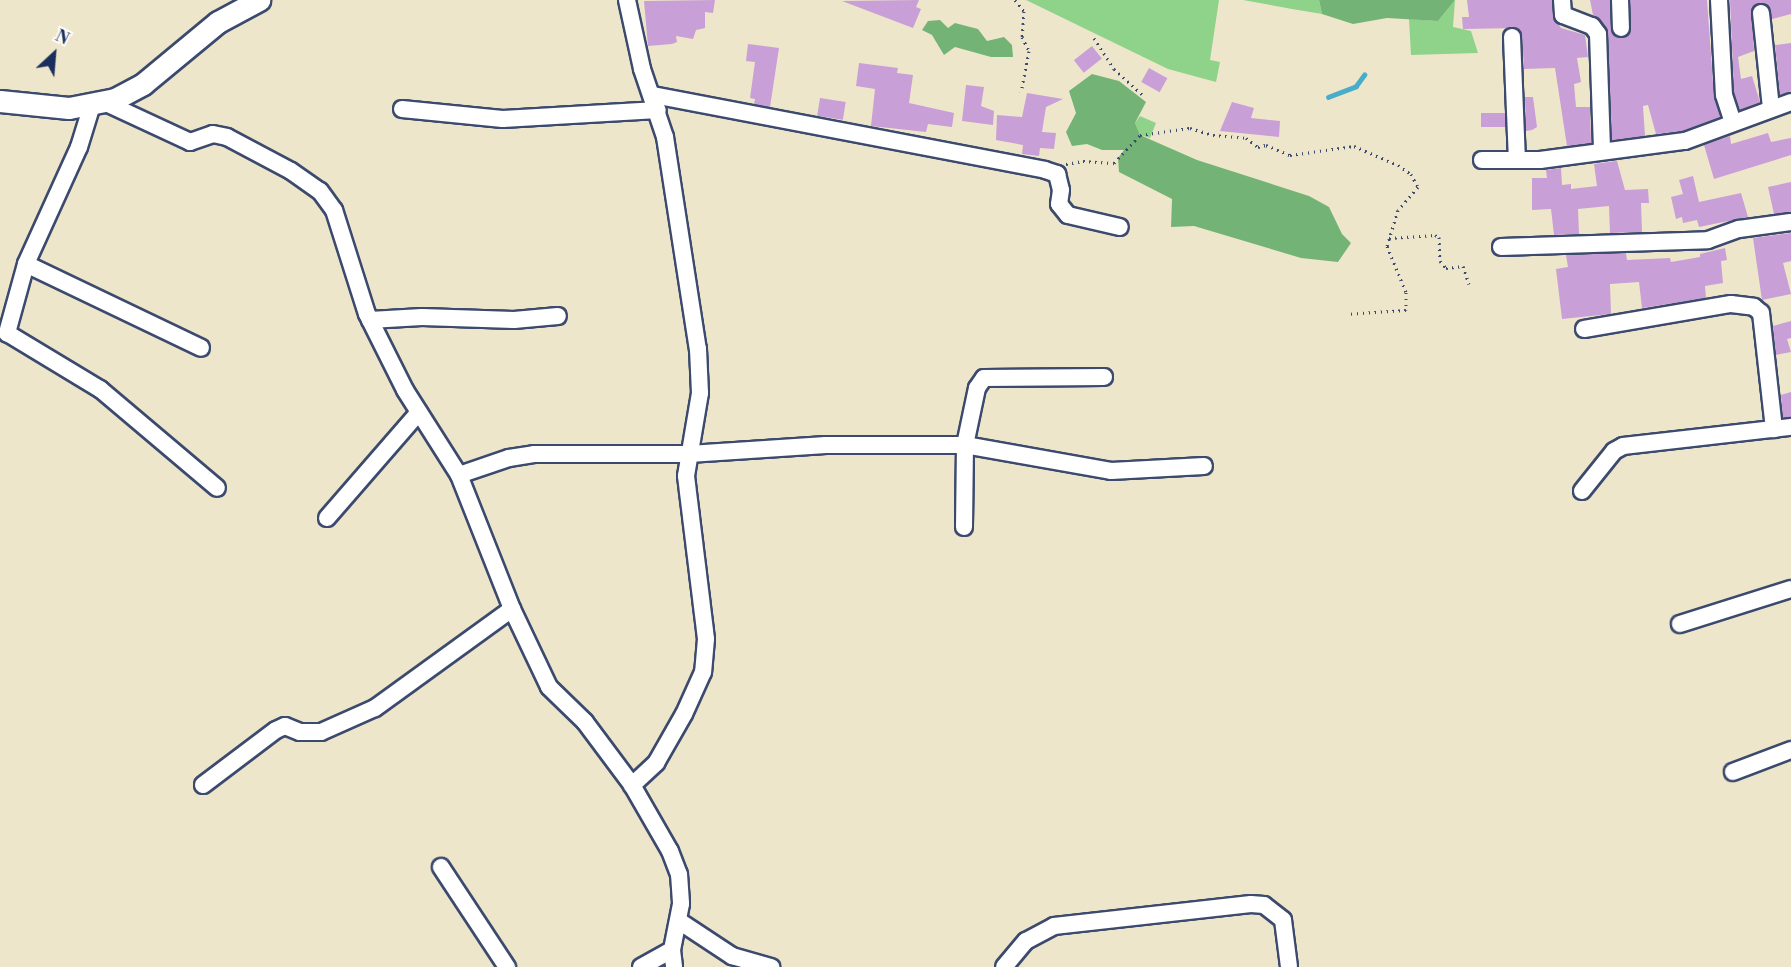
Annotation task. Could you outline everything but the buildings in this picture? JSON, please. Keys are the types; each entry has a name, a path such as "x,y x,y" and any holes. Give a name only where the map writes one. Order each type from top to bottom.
{"street":[{"path":"0,101 69,108 98,104 143,84 201,34 236,10 259,0"},
{"path":"627,0 642,69 655,103 700,375 689,454 688,503 704,610 703,672 673,736 656,763 633,786"},
{"path":"1562,0 1563,15 1592,26 1598,34 1602,152"},
{"path":"1620,0 1621,28"},
{"path":"1719,0 1724,95 1733,123"},
{"path":"1761,13 1771,108"},
{"path":"1512,37 1518,159"},
{"path":"1482,160 1602,152 1685,141 1791,102"},
{"path":"402,108 503,119 655,103 1057,174 1061,190 1059,204 1068,215 1120,227"},
{"path":"98,104 26,264 7,333 100,389 217,488"},
{"path":"98,104 190,142 213,134 227,137 291,171 320,191 333,210 370,320 419,412 459,475 512,609 553,693 585,722 633,786 670,851 679,874 679,921 672,950 674,967"},
{"path":"1501,247 1708,240 1739,229 1791,222"},
{"path":"26,264 201,348"},
{"path":"1584,329 1731,304 1754,307 1761,313 1774,429"},
{"path":"370,320 422,317 514,320 558,316"},
{"path":"964,527 965,445 977,388 984,378 1104,377"},
{"path":"327,518 419,412"},
{"path":"1582,491 1614,451 1623,446 1791,427"},
{"path":"459,475 509,458 534,454 689,454 826,445 965,445 1111,471 1204,466"},
{"path":"1680,624 1791,589"},
{"path":"203,785 276,730 285,726 300,732 321,732 375,708 512,609"},
{"path":"1733,772 1791,750"},
{"path":"441,867 507,967"},
{"path":"1004,967 1026,941 1054,926 1251,904 1264,905 1283,920 1289,967"},
{"path":"679,921 732,956 771,967"},
{"path":"641,967 672,950"}],"path":[{"path":"1015,0 1024,11 1022,37 1029,51 1021,92"},
{"path":"1094,38 1114,69 1144,96"},
{"path":"1057,174 1070,162 1114,163 1140,135 1167,129 1190,128 1213,135 1246,138 1258,147 1266,145 1290,154 1354,146 1398,165 1418,187 1398,210 1389,238 1391,260 1406,292 1406,310 1346,314"},
{"path":"1389,238 1435,235 1440,237 1440,261 1446,268 1463,266 1469,285"}],"green space":[{"path":"1026,0 1219,0 1210,60 1220,62 1216,82 1168,69"},
{"path":"1243,0 1319,0 1322,14 1292,9"},
{"path":"1319,0 1455,0 1438,21 1387,18 1353,24 1322,14"},
{"path":"1455,0 1453,27 1471,31 1478,53 1411,55 1409,19 1438,21"},
{"path":"940,20 948,28 955,23 978,29 987,41 1004,37 1012,45 1013,57 991,57 955,47 944,55 932,35 922,30 928,21"},
{"path":"1092,74 1119,81 1146,102 1135,123 1140,135 1197,160 1309,196 1329,207 1342,234 1351,243 1338,262 1301,258 1194,226 1171,227 1172,199 1119,172 1118,158 1124,150 1102,150 1087,144 1072,146 1066,132 1076,113 1069,91"},
{"path":"1140,116 1156,123 1150,138 1140,135 1135,123"}],"waterway":[{"path":"1328,97 1356,86 1364,75"}]}
